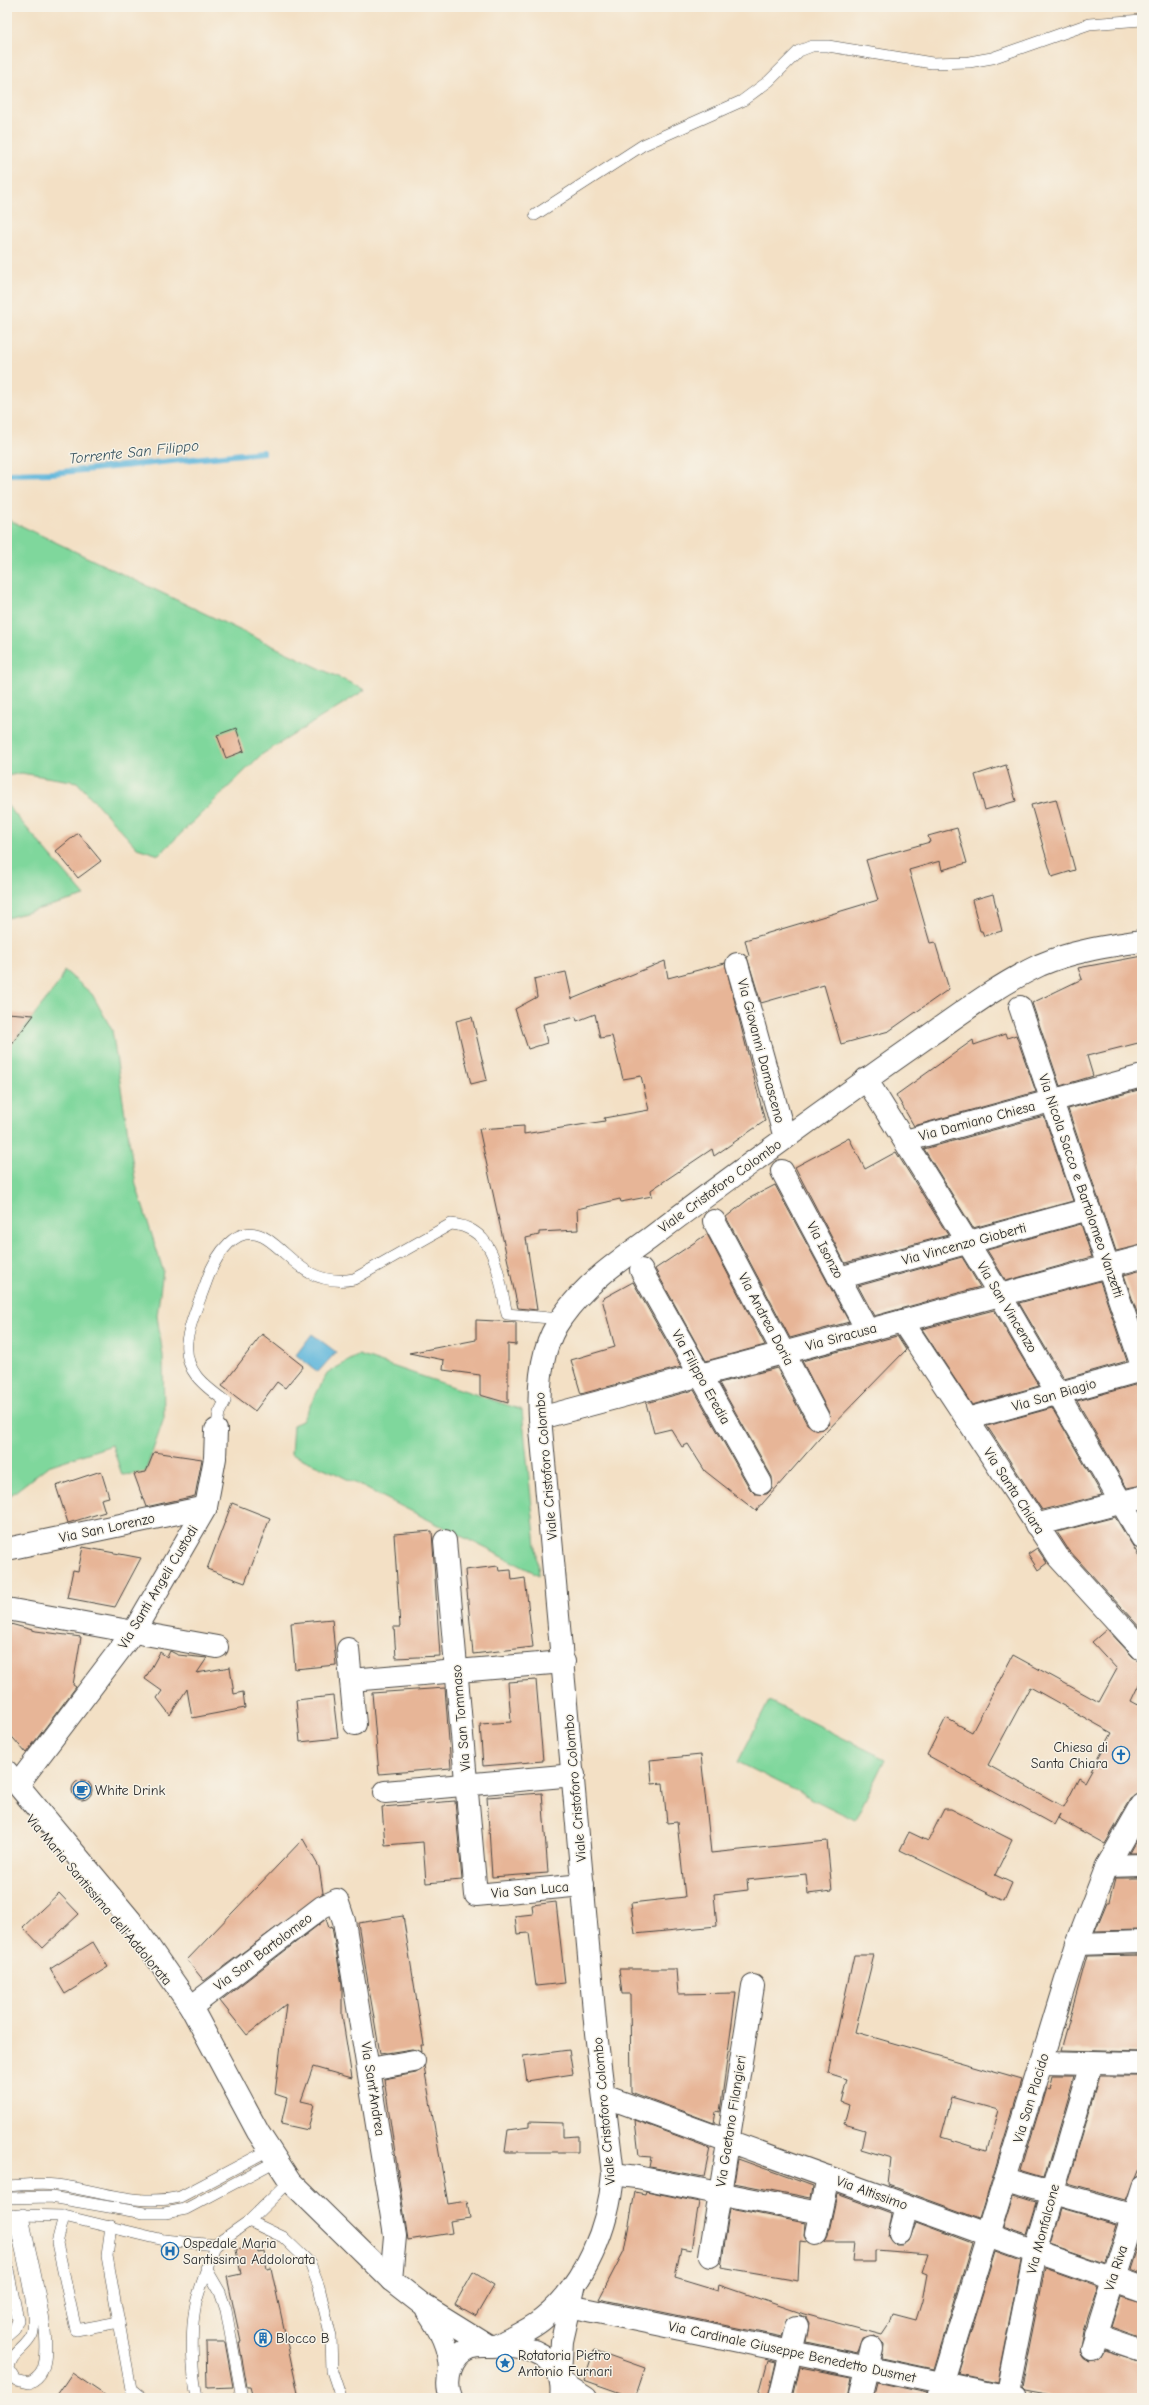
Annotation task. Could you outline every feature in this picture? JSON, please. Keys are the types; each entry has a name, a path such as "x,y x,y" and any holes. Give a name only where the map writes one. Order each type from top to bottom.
{"street":[{"name":"Viale Cristoforo Colombo","path":"575,2284 604,2224 611,2194 613,2174 583,1885 564,1662 538,1390 543,1363 560,1319 578,1295 598,1277 866,1079 1011,980 1041,964 1075,953 1142,941"},
{"name":"Via Giovanni Damasceno","path":"737,964 785,1138"},
{"name":"Via Nicola Sacco e Bartolomeo Vanzetti","path":"1020,1006 1142,1366"},
{"name":"Via Damiano Chiesa","path":"905,1141 1142,1076"},
{"name":"Via San Vincenzo","path":"866,1079 1000,1295 1142,1538"},
{"name":"Via Isonzo","path":"782,1171 867,1330"},
{"name":"Via Vincenzo Gioberti","path":"839,1278 1089,1210"},
{"name":"Via Andrea Doria","path":"714,1221 818,1418"},
{"name":"Via Siracusa","path":"540,1418 1142,1257"},
{"name":"Via Filippo Eredia","path":"641,1270 761,1483"},
{"name":"Via Santa Chiara","path":"902,1321 1058,1557 1142,1649"},
{"name":"Via San Biagio","path":"967,1419 1142,1370"},
{"name":"Via Santi Angeli Custodi","path":"11,1783 134,1631 206,1507 215,1458 216,1430"},
{"path":"1036,1525 1142,1497"},
{"path":"1121,1502 1142,1511"},
{"name":"Via San Lorenzo","path":"7,1549 206,1507"},
{"name":"Via San Tommaso","path":"445,1540 476,1895"},
{"path":"7,1609 217,1647"},
{"path":"348,1649 355,1724"},
{"path":"351,1680 564,1662"},
{"path":"385,1792 574,1775"},
{"name":"Via Maria Santissima dell'Addolorata","path":"11,1783 131,1921 191,2007 272,2155 290,2181 391,2280 423,2305"},
{"name":"Via San Placido","path":"940,2391 1006,2180 1077,1944 1107,1866 1142,1806"},
{"path":"1107,1866 1142,1866"},
{"name":"Via San Luca","path":"476,1895 583,1885"},
{"name":"Via San Bartolomeo","path":"191,2007 322,1907 337,1900"},
{"name":"Via Sant'Andrea","path":"337,1900 344,1921 370,2069 395,2236 391,2280"},
{"path":"1077,1944 1142,1942"},
{"name":"Via Gaetano Filangieri","path":"710,2256 753,1986"},
{"path":"370,2069 414,2061"},
{"path":"1042,2062 1142,2064"},
{"name":"Via Monfalcone","path":"1009,2397 1035,2252 1091,2063"},
{"name":"Via Altissimo","path":"604,2096 1035,2252 1142,2289"},
{"path":"613,2174 720,2193 818,2223 828,2177"},
{"path":"1006,2180 1138,2216"},
{"name":"Via Riva","path":"1142,2187 1138,2216 1113,2279 1093,2342 1142,2351"},
{"path":"900,2233 907,2206"},
{"path":"561,2385 562,2341 575,2284"},
{"path":"493,2345 543,2319 575,2284"},
{"path":"423,2305 493,2345"},
{"path":"423,2305 442,2333 448,2351 450,2370 448,2382 451,2398"},
{"name":"Via Cardinale Giuseppe Benedetto Dusmet","path":"569,2306 791,2352 870,2358 940,2391 1009,2397"},
{"path":"780,2398 797,2327"},
{"path":"450,2370 458,2356 469,2348 493,2345 515,2345 543,2355 555,2364 561,2385 586,2398"},
{"path":"860,2398 870,2358"}],"lane":[{"path":"535,215 643,145 742,101 769,81 799,51 812,46 828,46 932,63 970,62 992,58 1089,24 1142,20"},
{"path":"216,1430 219,1413 225,1401 203,1386 188,1364 188,1334 212,1264 220,1252 240,1235 255,1234 265,1238 309,1272 326,1279 343,1281 354,1279 451,1224 462,1225 485,1239 492,1251 507,1314 560,1319"},
{"path":"7,2186 55,2184 129,2200 170,2200 180,2198 272,2155"},
{"path":"7,2198 51,2197 144,2213 165,2213 186,2209 272,2155"},
{"path":"197,2398 192,2373 195,2305 206,2268 216,2245 249,2221 290,2181"},
{"path":"15,2215 64,2216 111,2226 164,2240 216,2245"},
{"path":"15,2215 47,2338 46,2358 38,2378 29,2383 16,2380 8,2371 11,2358 32,2334 34,2316 15,2215"},
{"path":"64,2216 58,2243 76,2330 119,2322"},
{"path":"249,2221 283,2237 310,2263 321,2294 330,2337 332,2371 341,2398"},
{"path":"111,2226 107,2256 131,2390 142,2398"},
{"path":"7,2264 18,2320 14,2330 7,2336"},
{"path":"206,2268 220,2292 226,2310 242,2398"}],"green space":[{"path":"7,519 365,690 261,755 159,855 137,848 77,782 21,773 7,776"},
{"path":"7,805 85,896 7,918"},
{"path":"64,970 92,994 112,1030 136,1185 163,1270 157,1316 163,1356 164,1418 145,1473 122,1475 112,1445 48,1466 7,1498 7,1050 61,980"},
{"path":"359,1355 522,1410 539,1575 335,1473 291,1454 293,1425 302,1421 327,1373"},
{"path":"769,1701 885,1759 855,1820 738,1762"}],"water":[{"path":"312,1334 336,1352 318,1372 296,1355"}],"building":[{"path":"236,728 244,751 226,758 217,735"},
{"path":"1006,765 1016,801 985,810 975,775"},
{"path":"1056,799 1075,870 1052,877 1031,805"},
{"path":"957,828 967,863 942,870 940,861 909,870 930,943 935,942 949,989 889,1031 841,1044 824,985 761,1003 747,957 749,956 745,940 878,900 866,860 930,842 928,836"},
{"path":"78,833 101,861 78,878 56,851"},
{"path":"993,894 1002,931 984,936 982,931 980,931 972,900"},
{"path":"1142,956 1142,1042 1087,1056 1093,1076 1060,1086 1032,1003 1082,979 1078,968"},
{"path":"665,961 668,978 725,963 765,1121 714,1156 712,1149 651,1190 652,1196 621,1202 620,1199 577,1209 578,1230 539,1232 539,1235 526,1238 537,1310 518,1308 479,1129 524,1126 524,1134 605,1121 604,1118 649,1110 641,1076 623,1079 612,1036 600,1038 595,1014 577,1021 576,1017 543,1024 547,1043 528,1049 515,1009 537,997 534,979 566,972 572,999"},
{"path":"7,1013 34,1015 7,1050"},
{"path":"472,1017 487,1080 471,1084 456,1021"},
{"path":"1005,1034 1007,1038 1016,1035 1036,1092 914,1126 896,1095 973,1040 974,1045"},
{"path":"1142,1089 1142,1245 1116,1251 1068,1109"},
{"path":"1044,1116 1073,1201 973,1228 924,1149"},
{"path":"849,1138 865,1169 896,1152 948,1235 845,1263 795,1167"},
{"path":"775,1185 849,1322 790,1338 726,1217 750,1198"},
{"path":"1081,1224 1092,1257 1006,1281 987,1250"},
{"path":"707,1234 765,1345 706,1361 655,1269"},
{"path":"962,1257 980,1287 874,1316 858,1286"},
{"path":"1142,1270 1142,1327 1124,1275"},
{"path":"1100,1281 1127,1361 1064,1379 1019,1303"},
{"path":"633,1282 681,1367 581,1394 571,1360 615,1347 602,1299"},
{"path":"994,1310 1039,1386 972,1405 922,1329"},
{"path":"476,1320 516,1322 516,1345 508,1344 508,1403 480,1395 480,1375 443,1370 444,1360 409,1353 476,1340"},
{"path":"262,1334 303,1366 285,1388 277,1382 255,1411 222,1386"},
{"path":"897,1336 906,1350 819,1439 756,1511 705,1471 688,1444 682,1447 671,1429 654,1433 646,1403 694,1390 750,1489 755,1494 767,1494 772,1489 772,1477 719,1383 777,1368 807,1424 817,1430 823,1429 829,1424 829,1413 802,1361"},
{"path":"1142,1383 1142,1485 1127,1488 1077,1401"},
{"path":"1052,1408 1102,1495 1042,1510 987,1426"},
{"path":"154,1452 202,1459 195,1496 146,1507 134,1474 146,1472"},
{"path":"101,1471 109,1497 101,1499 105,1512 68,1523 56,1486"},
{"path":"232,1503 270,1518 245,1583 207,1569"},
{"path":"1115,1517 1142,1561 1142,1630 1068,1549 1057,1532"},
{"path":"432,1531 440,1656 396,1658 394,1627 400,1627 394,1534"},
{"path":"83,1547 141,1558 115,1607 67,1598 73,1570 78,1571"},
{"path":"1037,1548 1047,1563 1038,1570 1028,1554"},
{"path":"498,1566 499,1571 511,1570 512,1580 525,1578 533,1647 473,1654 465,1570"},
{"path":"332,1619 336,1665 295,1669 291,1623"},
{"path":"7,1623 36,1631 81,1637 73,1685 76,1687 26,1753 7,1731"},
{"path":"1107,1629 1133,1657 1142,1661 1142,1678 1131,1701 1142,1707 1142,1793 1131,1799 1105,1844 1058,1818 1060,1814 1054,1825 927,1755 946,1718 972,1732 1013,1655 1099,1702 1117,1669 1092,1642","holes":["1030,1687 1112,1733 1085,1782 1079,1778 1064,1807 988,1765"]},
{"path":"170,1651 178,1655 207,1658 197,1673 230,1667 234,1694 243,1692 245,1708 192,1718 187,1689 170,1715 157,1698 162,1691 145,1679 160,1652 167,1657"},
{"path":"536,1680 543,1761 483,1766 480,1724 511,1722 508,1682"},
{"path":"445,1688 451,1768 379,1774 372,1693"},
{"path":"333,1696 338,1738 300,1742 296,1700"},
{"path":"701,1755 711,1853 827,1841 832,1891 808,1894 806,1874 747,1880 748,1890 714,1894 717,1926 635,1934 631,1903 685,1897 677,1822 667,1823 663,1783 652,1784 650,1760"},
{"name":"White Drink","path":"82,1780 89,1783 92,1790 89,1797 82,1800 75,1797 72,1790 75,1783"},
{"path":"542,1793 548,1873 492,1877 487,1797"},
{"path":"455,1801 462,1880 426,1883 423,1842 385,1845 382,1807"},
{"path":"944,1809 951,1809 1012,1840 995,1875 1012,1883 1004,1901 900,1850 909,1832 928,1841"},
{"path":"1142,1830 1142,1853 1129,1853"},
{"path":"303,1839 319,1867 323,1893 204,1981 187,1960"},
{"path":"1116,1878 1142,1878 1142,1930 1095,1931 1107,1902 1110,1902"},
{"path":"59,1893 79,1914 43,1948 23,1927"},
{"path":"556,1902 565,1983 536,1986 529,1933 517,1934 515,1916 533,1914 532,1905"},
{"path":"403,1916 424,2045 421,2045 422,2052 412,2049 380,2054 358,1923"},
{"path":"326,1919 329,1928 332,1927 342,1985 342,2015 352,2078 313,2067 301,2101 314,2104 308,2130 281,2124 287,2098 275,2094 286,2004 247,2035 220,2001"},
{"path":"93,1942 108,1967 65,1994 50,1969"},
{"path":"854,1955 874,1955 855,2032 1022,2080 980,2219 888,2185 891,2158 861,2149 865,2130 844,2124 849,2105 841,2102 847,2079 828,2073","holes":["952,2097 998,2110 987,2151 941,2137"]},
{"path":"1142,1955 1142,2052 1061,2050 1087,1956"},
{"path":"619,1969 676,1969 678,1994 736,1993 720,2112 716,2111 714,2123 631,2092 630,1994 622,1994"},
{"path":"569,2050 573,2074 527,2081 523,2056"},
{"path":"424,2067 448,2204 467,2201 470,2218 450,2221 452,2233 408,2240 384,2079 416,2073"},
{"path":"1052,2075 1074,2075 1044,2178 1021,2171 1046,2087 1049,2088"},
{"path":"1100,2076 1142,2076 1142,2159 1125,2200 1068,2184"},
{"path":"635,2120 710,2148 704,2177 650,2167 652,2157 639,2156"},
{"path":"529,2122 563,2123 563,2137 578,2136 578,2152 505,2152 508,2130 529,2127"},
{"path":"738,2159 813,2186 811,2198 734,2183"},
{"path":"646,2191 699,2202 691,2250 681,2248 675,2277 718,2290 719,2285 804,2314 882,2335 890,2323 893,2314 916,2320 922,2301 927,2274 922,2272 928,2254 875,2250 875,2262 852,2262 854,2242 825,2242 828,2236 837,2194 892,2214 888,2236 896,2245 903,2245 909,2241 916,2222 972,2243 934,2369 882,2358 884,2344 875,2336 863,2339 858,2353 806,2342 809,2324 806,2318 800,2315 788,2319 782,2337 599,2299 624,2251 635,2192 645,2194"},
{"path":"1013,2195 1037,2202 1027,2235 1003,2227"},
{"path":"730,2208 805,2223 804,2236 807,2242 800,2241 798,2281 721,2268"},
{"path":"1061,2208 1117,2224 1105,2263 1050,2244"},
{"path":"1142,2230 1142,2276 1129,2271"},
{"name":"Blocco B","path":"257,2246 258,2253 264,2252 267,2269 271,2268 299,2398 253,2398 250,2387 247,2387 239,2342 241,2342 227,2277 241,2274 236,2250"},
{"path":"996,2251 1021,2260 997,2382 958,2374"},
{"path":"1045,2268 1098,2287 1083,2331 1079,2353 1088,2362 1099,2359 1104,2351 1142,2363 1142,2398 1062,2398 1024,2391 1021,2388"},
{"path":"473,2272 494,2285 476,2316 455,2304"},
{"path":"1121,2295 1142,2301 1142,2338 1111,2327"},
{"path":"206,2342 225,2342 233,2387 207,2388"},
{"path":"594,2350 645,2368 635,2398 584,2380"},
{"path":"768,2360 776,2362 768,2398 758,2398"},
{"path":"800,2367 852,2377 848,2398 793,2398"},
{"path":"72,2373 109,2398 55,2398"},
{"path":"877,2382 927,2393 926,2398 873,2398"}],"waterway":[{"name":"Torrente San Filippo","path":"7,474 52,473 263,452"}],"place":[{"name":"Chiesa di Santa Chiara","path":"1121,1755"},
{"name":"White Drink","path":"82,1790"},
{"name":"Ospedale Maria Santissima Addolorata","path":"170,2251"},
{"name":"Blocco B","path":"263,2338"},
{"name":"Rotatoria Pietro Antonio Furnari","path":"505,2363"}]}
